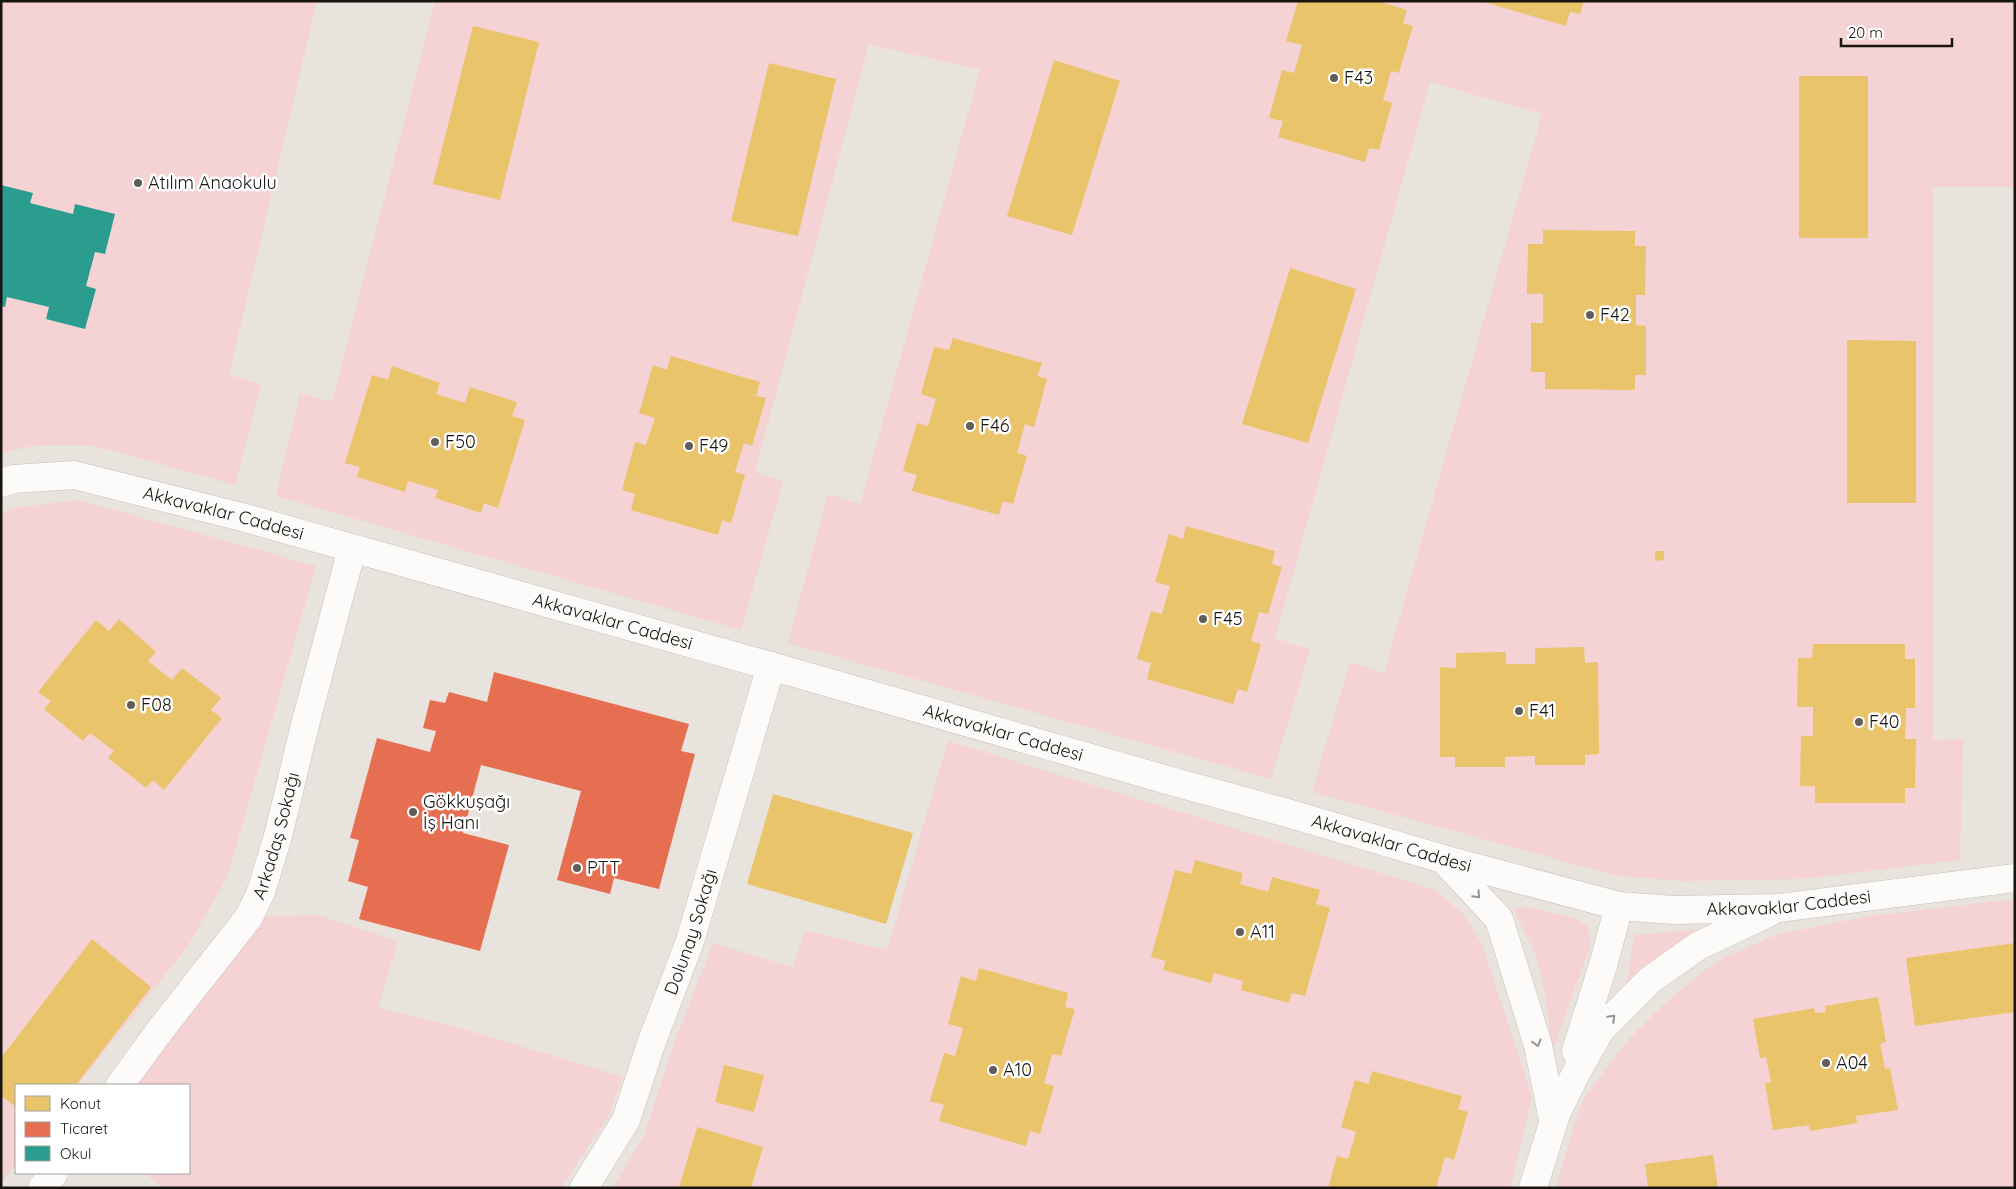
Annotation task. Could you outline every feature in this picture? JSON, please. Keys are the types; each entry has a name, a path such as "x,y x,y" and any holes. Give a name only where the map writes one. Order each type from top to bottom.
{"street":[{"name":"Akkavaklar Caddesi","path":"1,483 14,479 74,475 242,517 1284,812 1443,859 1619,906 1673,910 1778,908 2015,878"},
{"name":"Arkadaş Sokağı","path":"121,1084 249,917 261,892 278,836 306,721 352,549"},
{"name":"Dolunay Sokağı","path":"584,1188 626,1120 651,1044 690,941 771,666"},
{"path":"1443,859 1499,919 1538,1045 1553,1120"},
{"path":"1533,1188 1604,962 1619,906"},
{"path":"1553,1120 1601,1028 1650,980 1698,946 1778,908"},
{"path":"42,1188 53,1174"}],"shaded area":[{"name":"Atılım Anaokulu","path":"1,1 317,1 229,375 261,384 235,485 92,445 37,445 1,453"},
{"path":"435,1 2015,1 2015,187 1933,187 1933,740 1963,739 1960,860 1802,879 1680,881 1618,876 1312,792 1350,662 1384,673 1542,114 1430,82 1275,638 1310,650 1271,779 788,643 828,494 860,504 980,70 869,44 755,472 783,481 741,630 276,496 300,393 332,402"},
{"path":"78,500 316,566 228,875 188,946 79,1084 15,1084 15,1165 1,1183 1,512 20,507"},
{"path":"948,741 1436,890 1464,915 1482,944 1532,1097 1510,1188 612,1188 645,1134 673,1046 713,943 792,967 805,930 887,950"},
{"path":"2015,899 2015,1188 1556,1188 1577,1115 1585,1097 1626,1042 1664,1004 1709,967 1726,957 1778,934 1870,916"},
{"path":"1529,907 1575,918 1587,926 1591,943 1551,1056 1549,1019 1539,968 1534,951 1513,908"},
{"path":"318,915 398,941 378,1008 446,1024 623,1077 608,1117 561,1188 164,1188 145,1174 190,1174 190,1084 121,1084 249,917"},
{"path":"1718,928 1624,990 1629,973 1634,935"}],"building: Konut":[{"name":"F43","path":"1298,1 1378,1 1407,10 1403,23 1413,26 1399,73 1391,71 1383,100 1392,103 1379,150 1369,148 1365,162 1278,137 1283,121 1269,118 1282,70 1294,73 1302,45 1286,41"},
{"path":"1480,1 1584,1 1580,14 1570,12 1566,26"},
{"path":"473,26 539,42 500,200 433,184"},
{"path":"1054,60 1120,81 1072,235 1007,216"},
{"path":"769,63 836,79 798,236 731,221"},
{"path":"1799,76 1868,76 1868,238 1799,238"},
{"name":"F42","path":"1543,230 1635,231 1635,246 1646,246 1645,295 1636,295 1636,325 1646,326 1646,375 1635,375 1635,390 1545,389 1545,372 1531,372 1531,323 1543,323 1543,294 1527,294 1528,244 1543,244"},
{"path":"1290,268 1356,289 1308,443 1242,424"},
{"name":"F46","path":"953,338 1042,363 1037,376 1047,379 1034,427 1025,424 1017,453 1027,456 1013,504 1003,501 999,515 912,491 917,475 903,471 917,423 928,426 936,399 921,394 934,347 949,350"},
{"path":"1847,340 1916,341 1916,503 1847,503"},
{"name":"F49","path":"671,356 760,382 756,396 766,398 752,446 744,443 735,472 745,475 731,523 722,520 718,535 631,510 635,494 622,490 635,442 646,445 655,418 639,413 653,365 667,370"},
{"name":"F50","path":"392,366 440,383 436,394 465,403 470,387 517,402 512,416 525,420 498,508 484,503 481,513 435,498 438,490 408,481 405,492 357,477 360,467 345,463 372,375 388,380"},
{"name":"F45","path":"1186,526 1275,551 1272,564 1282,567 1268,614 1259,612 1251,641 1261,644 1247,692 1238,689 1233,704 1147,679 1151,663 1137,659 1151,611 1162,614 1170,586 1155,582 1169,534 1183,539"},
{"path":"1655,551 1664,551 1664,560 1655,561"},
{"name":"F08","path":"119,619 156,652 148,661 172,680 182,668 221,698 211,710 222,718 164,790 153,780 146,788 108,758 114,751 90,733 83,741 44,709 51,701 38,692 96,620 109,631"},
{"name":"F40","path":"1813,644 1905,644 1905,659 1915,659 1915,708 1906,708 1905,739 1916,739 1915,788 1905,788 1905,803 1815,803 1815,786 1800,786 1801,736 1813,736 1813,707 1797,707 1798,658 1812,658"},
{"name":"F41","path":"1584,647 1585,663 1598,662 1599,754 1585,755 1585,765 1535,765 1535,756 1505,757 1505,767 1455,767 1455,757 1440,757 1440,667 1456,668 1456,653 1506,652 1506,664 1535,664 1535,648"},
{"path":"773,794 913,833 886,924 747,884"},
{"name":"A11","path":"1195,860 1243,873 1240,884 1268,892 1272,877 1320,890 1316,904 1330,908 1305,996 1292,993 1289,1003 1241,990 1243,981 1214,973 1211,983 1163,970 1166,961 1151,957 1175,870 1191,874"},
{"path":"92,939 151,987 77,1084 15,1084 15,1106 1,1096 1,1058"},
{"path":"2015,943 2015,1012 1915,1026 1906,958"},
{"name":"A10","path":"979,968 1068,993 1065,1007 1075,1009 1061,1056 1052,1054 1044,1083 1054,1086 1040,1134 1030,1131 1026,1146 939,1121 944,1105 930,1101 944,1053 955,1056 963,1028 948,1024 961,976 976,981"},
{"name":"A04","path":"1878,997 1886,1042 1880,1044 1885,1069 1890,1068 1898,1110 1856,1116 1857,1123 1810,1131 1809,1125 1773,1130 1765,1083 1771,1082 1766,1057 1760,1058 1753,1019 1814,1008 1815,1013 1826,1012 1825,1006"},
{"path":"724,1065 764,1075 754,1112 715,1102"},
{"path":"1372,1071 1462,1096 1458,1109 1468,1112 1454,1160 1445,1157 1436,1188 1328,1188 1337,1156 1348,1159 1356,1132 1341,1127 1355,1080 1369,1084"},
{"path":"697,1127 763,1147 751,1188 679,1188"},
{"path":"1713,1155 1718,1188 1648,1188 1645,1164"}],"building: Ticaret":[{"name":"Gökkuşağı İş Hanı","path":"494,672 689,724 681,751 695,754 659,889 614,878 610,894 557,880 581,791 481,765 463,833 509,845 480,951 359,919 368,887 348,881 359,840 350,838 377,738 430,752 436,731 423,728 430,700 445,703 449,692 487,702"}],"building: Okul":[{"path":"1,185 33,193 30,203 73,214 75,204 115,214 105,254 95,252 86,286 96,289 85,329 46,319 49,307 7,297 5,307 1,306"}],"place":[{"name":"F43","path":"1334,78"},
{"name":"Atılım Anaokulu","path":"138,183"},
{"name":"F42","path":"1590,315"},
{"name":"F46","path":"970,426"},
{"name":"F50","path":"435,442"},
{"name":"F49","path":"689,446"},
{"name":"F45","path":"1203,619"},
{"name":"F08","path":"131,705"},
{"name":"F41","path":"1519,711"},
{"name":"F40","path":"1859,722"},
{"name":"Gökkuşağı İş Hanı","path":"413,812"},
{"name":"PTT","path":"577,868"},
{"name":"A11","path":"1240,932"},
{"name":"A04","path":"1826,1063"},
{"name":"A10","path":"993,1070"}]}
